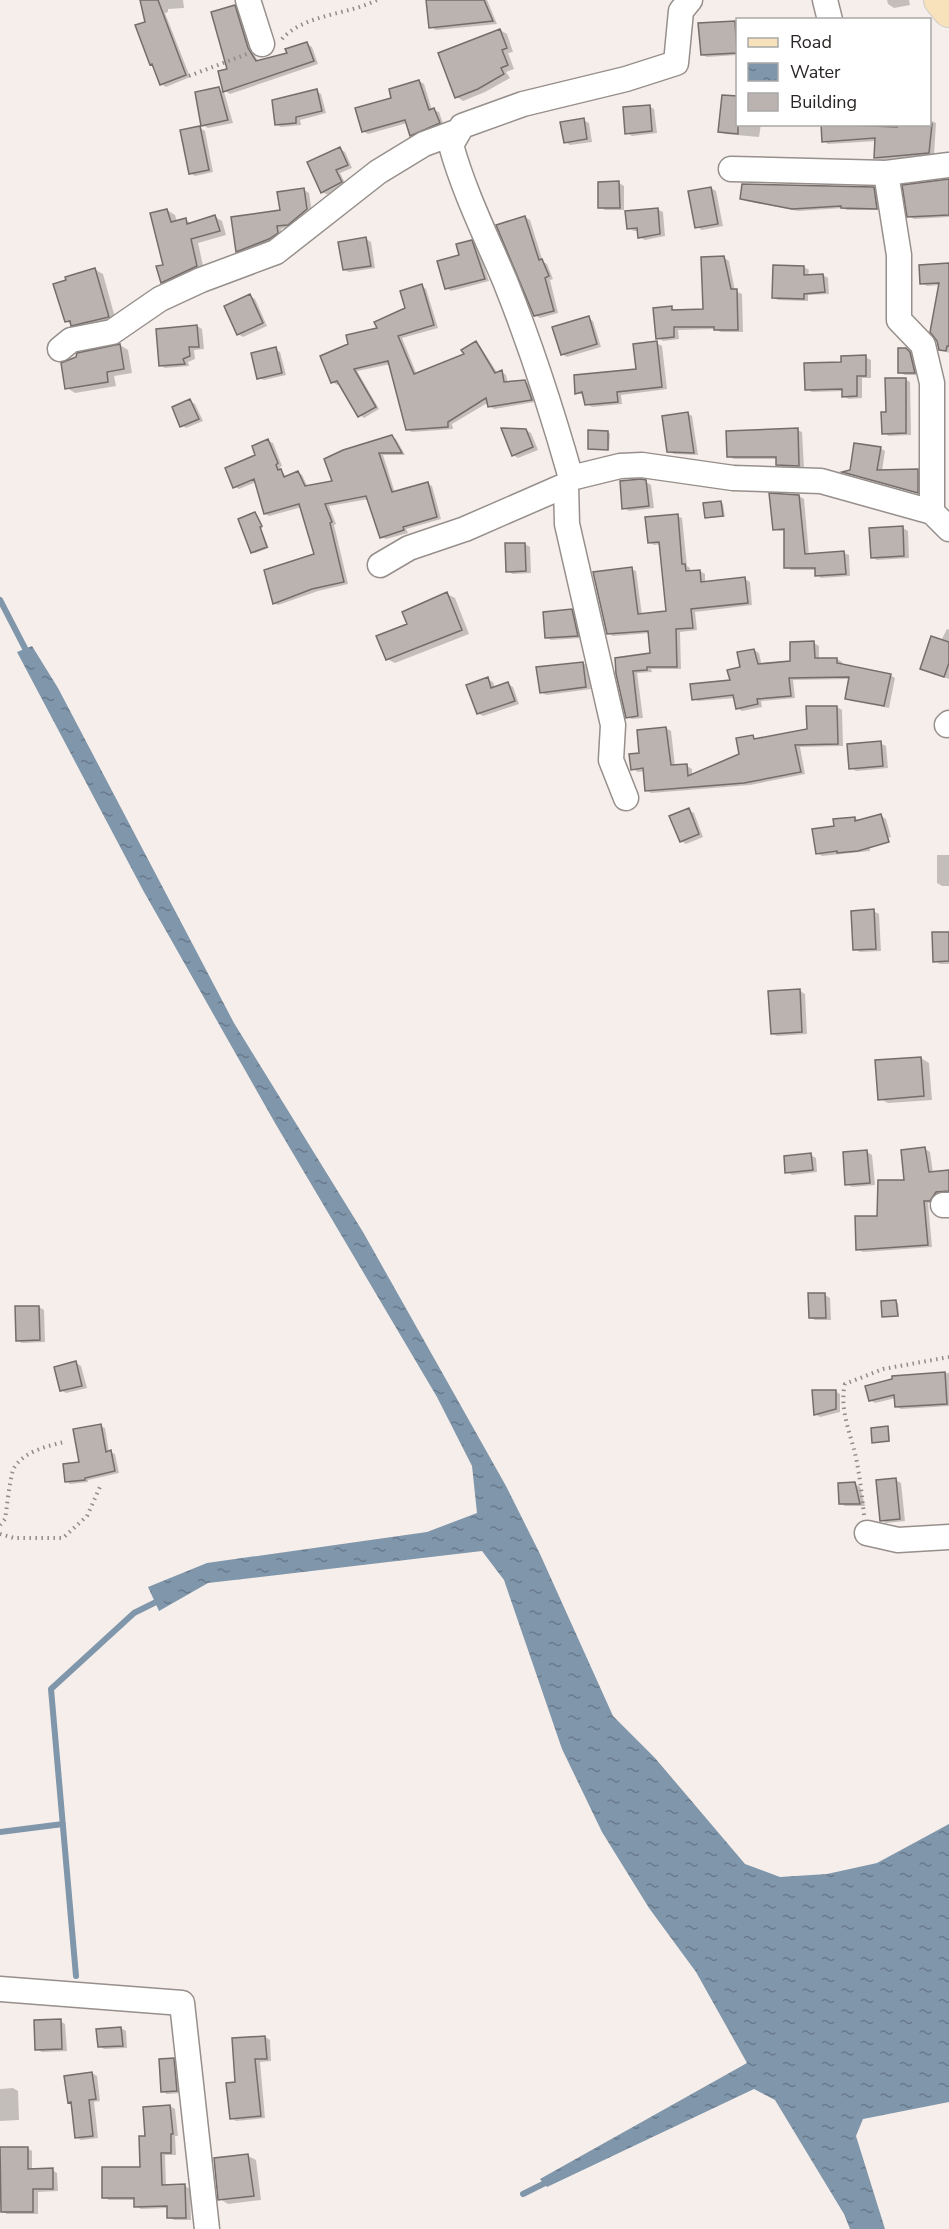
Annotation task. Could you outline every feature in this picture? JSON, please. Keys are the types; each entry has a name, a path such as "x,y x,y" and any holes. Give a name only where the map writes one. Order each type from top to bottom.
{"main road":[{"path":"940,0 949,11"}],"street":[{"path":"248,0 262,44"},
{"path":"626,798 611,760 613,726 567,524 568,481 549,401 505,282 460,178 451,145 462,126 523,104 626,79 676,63 681,11 690,0"},
{"path":"825,0 830,18"},
{"path":"60,349 71,340 112,332 160,299 201,280 276,252 378,172 424,144 459,131"},
{"path":"731,169 886,173 949,165"},
{"path":"380,565 409,548 465,529 568,481 621,466 642,465 733,478 821,481 940,520 932,383 923,345 899,320 899,255 886,173"},
{"path":"867,1533 898,1540 949,1537"},
{"path":"0,1989 183,2003 207,2229"}],"path":[{"path":"354,8 377,0"},
{"path":"867,1533 856,1459 843,1404 844,1384 883,1369 949,1357"},
{"path":"0,1525 5,1519 13,1469 22,1459 43,1447 64,1442"},
{"path":"0,1534 14,1538 63,1538 87,1516 100,1487"}],"water":[{"path":"32,646 58,688 234,1023 363,1232 506,1486 540,1554 613,1716 655,1758 745,1864 780,1877 827,1874 877,1863 949,1824 949,2102 863,2119 856,2136 885,2229 850,2229 844,2214 775,2100 754,2089 547,2187 540,2179 747,2063 696,1972 649,1908 602,1832 562,1749 504,1580 482,1551 208,1583 159,1611 148,1587 207,1563 427,1532 477,1513 472,1466 437,1397 275,1123 144,892 17,652"}],"building":[{"path":"140,0 158,0 186,75 160,85 135,25 145,22"},
{"path":"426,0 484,0 493,21 429,28"},
{"path":"235,5 248,48 256,61 287,53 285,49 307,42 314,61 223,92 218,71 227,69 211,12"},
{"path":"735,21 736,53 701,55 698,23"},
{"path":"500,29 507,48 502,50 508,65 501,68 504,74 478,89 455,98 438,53"},
{"path":"419,80 429,110 434,108 440,123 410,136 405,120 362,132 355,108 391,98 389,89"},
{"path":"219,87 228,120 201,126 195,92"},
{"path":"317,89 322,111 296,117 296,123 275,125 272,100"},
{"path":"722,95 736,96 738,134 718,132"},
{"path":"650,105 652,131 625,134 623,107"},
{"path":"584,118 587,139 564,143 560,122"},
{"path":"932,124 929,153 874,158 875,138 822,142 821,126 897,127 931,126"},
{"path":"200,126 209,170 189,174 180,130"},
{"path":"340,147 348,165 336,170 342,182 321,193 307,162"},
{"path":"949,179 949,215 907,217 902,185"},
{"path":"619,181 620,208 598,208 598,182"},
{"path":"742,184 874,187 877,209 841,208 841,206 792,209 740,199"},
{"path":"711,187 718,224 695,228 688,191"},
{"path":"304,188 307,209 288,225 277,226 278,233 269,239 236,252 231,217 280,210 277,192"},
{"path":"658,208 660,234 638,238 637,228 627,229 625,211"},
{"path":"167,209 171,222 186,218 187,224 215,215 220,231 191,239 197,266 161,283 156,266 163,265 150,213"},
{"path":"525,216 539,260 542,259 549,276 545,278 554,311 534,316 496,225"},
{"path":"366,237 371,266 343,270 338,242"},
{"path":"472,240 485,279 445,289 437,261 459,255 456,244"},
{"path":"724,256 731,289 737,289 738,330 714,330 714,327 674,327 674,337 656,339 653,308 672,306 672,310 703,309 701,257"},
{"path":"949,263 949,346 946,351 939,350 937,341 930,332 939,283 920,284 919,265"},
{"path":"773,265 804,266 804,275 823,274 825,292 804,294 804,299 772,298"},
{"path":"95,268 109,317 71,326 70,321 65,322 53,284 66,280 65,277"},
{"path":"422,284 434,325 398,336 414,374 464,354 461,350 476,341 495,373 502,370 504,382 525,380 532,400 488,407 486,398 448,422 448,427 406,430 388,361 354,369 376,407 358,417 337,381 331,383 320,356 348,344 346,335 377,328 374,322 405,308 400,291"},
{"path":"250,294 263,323 237,335 224,306"},
{"path":"589,316 597,344 561,355 552,327"},
{"path":"197,325 199,347 189,347 190,356 183,359 185,364 159,366 156,329"},
{"path":"657,341 662,387 617,392 618,402 585,405 582,392 575,394 574,375 636,369 633,344"},
{"path":"120,344 124,369 107,372 108,382 65,389 61,363 76,357 77,353"},
{"path":"276,347 282,373 257,379 251,353"},
{"path":"898,348 906,348 910,352 915,373 898,373"},
{"path":"866,355 866,376 857,376 857,396 842,397 842,389 805,390 804,363 841,362 841,356"},
{"path":"885,378 906,378 906,433 882,434 881,412 886,412"},
{"path":"190,399 199,419 180,427 172,407"},
{"path":"688,412 694,453 667,452 662,416"},
{"path":"501,428 526,429 533,447 512,456"},
{"path":"798,428 799,466 776,465 776,457 727,457 726,431"},
{"path":"588,430 608,431 608,450 588,449"},
{"path":"392,435 402,453 379,453 392,492 428,482 437,517 403,527 404,530 380,538 366,496 325,504 332,522 330,523 344,582 312,589 273,604 264,570 314,554 299,504 264,514 254,479 233,488 225,468 255,455 252,446 268,439 278,463 276,465 278,470 281,469 284,477 298,471 305,486 332,481 324,459 343,450"},
{"path":"854,443 881,447 877,470 918,469 918,493 842,472 850,470"},
{"path":"646,480 649,506 622,509 620,481"},
{"path":"769,493 799,495 805,554 844,551 846,574 815,576 815,568 784,568 784,529 773,530"},
{"path":"721,501 723,516 705,518 703,503"},
{"path":"255,512 262,526 260,527 267,547 251,553 238,519"},
{"path":"678,514 682,564 685,564 686,571 700,570 701,582 745,577 748,603 691,609 693,628 676,629 677,667 647,667 647,670 633,671 638,716 626,718 616,674 615,658 650,653 648,631 607,634 593,572 632,567 638,614 666,611 659,542 648,543 645,517"},
{"path":"903,526 904,556 871,558 869,528"},
{"path":"505,543 525,543 526,571 506,572"},
{"path":"447,592 462,630 386,660 376,636 407,624 402,612"},
{"path":"572,609 578,636 545,638 543,612"},
{"path":"931,636 949,642 949,663 944,677 920,669"},
{"path":"814,641 815,658 837,658 837,663 891,674 884,706 845,699 849,677 789,678 791,696 757,699 758,704 736,709 733,695 692,700 690,684 730,680 727,670 740,667 737,652 754,649 758,664 790,661 790,642"},
{"path":"583,662 586,687 540,693 536,667"},
{"path":"488,677 491,688 508,682 515,701 477,714 466,685"},
{"path":"806,706 837,706 838,744 795,745 801,772 744,783 645,791 643,768 631,770 629,754 639,753 637,730 666,727 671,765 687,764 688,776 739,754 736,738 753,735 754,739 807,729"},
{"path":"881,741 883,766 849,769 847,744"},
{"path":"689,808 699,834 680,842 669,816"},
{"path":"881,814 889,842 858,851 816,854 812,829 834,826 833,819 855,817 855,821"},
{"path":"874,909 876,949 853,950 851,911"},
{"path":"932,932 949,932 949,961 933,962"},
{"path":"800,989 802,1032 771,1034 768,991"},
{"path":"921,1057 924,1096 878,1100 875,1060"},
{"path":"925,1147 929,1172 949,1170 949,1191 936,1192 930,1201 924,1201 928,1245 856,1250 855,1216 877,1216 878,1180 904,1180 901,1150"},
{"path":"867,1150 870,1183 845,1185 843,1152"},
{"path":"811,1153 813,1170 785,1173 784,1156"},
{"path":"808,1293 825,1293 826,1318 809,1318"},
{"path":"896,1300 898,1316 882,1317 881,1301"},
{"path":"15,1306 39,1306 40,1340 16,1341"},
{"path":"76,1361 82,1386 60,1391 54,1367"},
{"path":"945,1372 947,1404 895,1407 894,1395 869,1401 865,1386 892,1379 892,1376"},
{"path":"812,1390 836,1390 836,1409 814,1415"},
{"path":"101,1424 106,1452 111,1450 115,1471 85,1478 85,1480 65,1482 63,1464 79,1462 73,1429"},
{"path":"888,1426 889,1441 872,1443 871,1428"},
{"path":"896,1478 900,1519 880,1521 876,1480"},
{"path":"855,1482 860,1504 839,1504 838,1483"},
{"path":"61,2019 62,2049 35,2050 34,2020"},
{"path":"121,2027 123,2046 98,2047 96,2029"},
{"path":"265,2036 267,2059 255,2059 261,2116 230,2119 226,2083 235,2082 232,2038"},
{"path":"174,2058 177,2091 161,2092 159,2059"},
{"path":"92,2072 96,2099 89,2100 93,2136 75,2138 71,2102 68,2103 64,2076"},
{"path":"170,2105 173,2134 171,2134 171,2153 161,2153 162,2185 185,2184 186,2218 167,2218 167,2206 134,2207 134,2198 102,2198 102,2167 140,2167 139,2136 145,2136 143,2107"},
{"path":"0,2147 28,2147 28,2169 53,2168 53,2189 33,2189 33,2212 1,2212"},
{"path":"248,2154 254,2196 218,2200 214,2158"}],"waterway":[{"path":"0,600 29,656"},
{"path":"76,1976 51,1689 134,1613 162,1599"},
{"path":"0,1832 63,1824"},
{"path":"523,2194 549,2181"}]}
